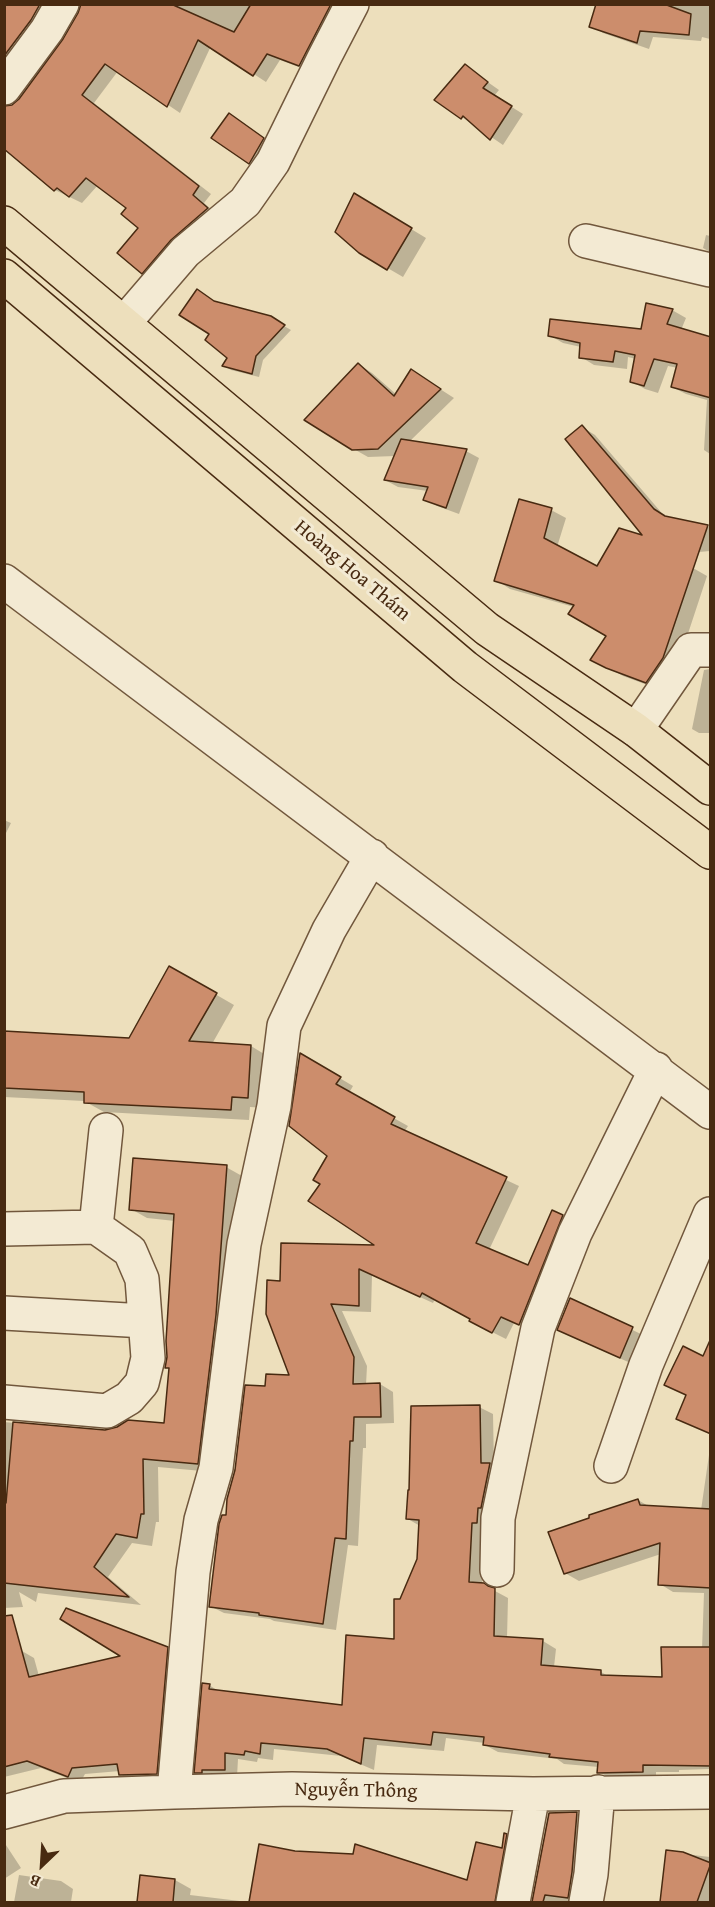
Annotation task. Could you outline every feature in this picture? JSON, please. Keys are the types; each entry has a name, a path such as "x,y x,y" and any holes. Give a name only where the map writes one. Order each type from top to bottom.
{"main road":[{"path":"4,224 487,629 636,730 711,788"},
{"name":"Hoàng Hoa Thám","path":"4,276 465,667 711,852"}],"street":[{"path":"4,88 47,30 62,4"},
{"path":"124,323 185,252 244,202 273,162 352,4"},
{"path":"586,241 711,270"},
{"path":"4,581 711,1112"},
{"path":"636,730 691,650 711,650"},
{"path":"174,1792 193,1572 201,1520 216,1468 244,1244 274,1106 284,1026 328,930 372,856"},
{"path":"497,1570 498,1518 538,1328 575,1233 656,1069"},
{"path":"96,1227 106,1130"},
{"path":"611,1466 646,1365 711,1214"},
{"path":"4,1229 96,1227 130,1251 142,1279 148,1358 142,1383 129,1398 107,1411 4,1402"},
{"path":"4,1313 146,1321"},
{"name":"Nguyễn Thông","path":"4,1812 64,1796 174,1792 292,1789 533,1794 711,1792"},
{"path":"586,1902 591,1874 598,1792"},
{"path":"513,1902 533,1794"}],"building":[{"path":"4,4 40,4 4,56"},
{"path":"81,4 171,4 234,32 251,4 331,4 299,66 267,54 253,76 198,40 167,107 105,64 82,95 199,186 193,195 208,208 171,240 142,274 117,253 138,228 121,214 126,208 86,178 69,197 57,188 54,191 4,149 4,106 12,105 19,99 63,39"},
{"path":"596,4 664,4 691,14 689,35 640,31 637,43 589,27"},
{"path":"465,64 488,82 483,88 512,106 490,140 463,116 461,119 434,100"},
{"path":"229,113 264,138 249,164 211,138"},
{"path":"354,193 412,228 387,270 359,253 335,232"},
{"path":"197,289 214,301 271,316 285,325 256,356 252,374 222,366 227,358 205,340 209,334 179,315"},
{"path":"646,303 673,309 667,324 711,337 711,398 671,387 677,364 654,359 644,386 630,382 635,355 615,351 613,362 579,358 580,343 548,336 550,319 641,329"},
{"path":"358,363 394,396 411,369 441,389 378,449 352,450 304,420"},
{"path":"582,425 654,509 665,516 708,525 663,658 646,683 590,660 606,636 568,614 574,605 494,581 519,499 552,508 544,538 597,566 619,528 642,535 565,439"},
{"path":"401,439 467,449 446,508 423,500 428,487 384,480"},
{"path":"169,966 217,993 189,1041 251,1045 248,1098 232,1097 231,1110 84,1103 84,1092 4,1088 4,1031 129,1038"},
{"path":"300,1053 341,1077 336,1084 395,1117 391,1124 507,1177 476,1243 528,1265 552,1210 563,1215 519,1325 501,1317 492,1333 422,1293 420,1297 359,1269 359,1306 331,1304 354,1357 353,1384 380,1383 381,1417 354,1417 353,1441 350,1441 346,1539 335,1538 323,1624 209,1607 219,1524 222,1515 226,1515 227,1499 235,1470 245,1385 265,1386 266,1374 289,1375 266,1314 267,1280 280,1281 281,1243 374,1245 308,1201 320,1184 313,1180 327,1156 289,1126"},
{"path":"133,1158 227,1165 216,1315 198,1464 143,1459 144,1514 141,1514 137,1538 116,1534 94,1567 129,1597 4,1583 4,1503 6,1503 13,1422 105,1430 117,1427 128,1420 164,1423 169,1368 165,1368 174,1214 129,1210"},
{"path":"570,1298 633,1327 620,1358 557,1330"},
{"path":"711,1338 711,1434 676,1419 686,1395 664,1385 683,1346 703,1356"},
{"path":"480,1405 481,1463 490,1463 481,1508 478,1508 477,1523 472,1523 469,1582 484,1583 495,1588 494,1636 543,1639 541,1665 601,1670 601,1675 662,1677 661,1647 711,1647 711,1766 643,1765 643,1772 597,1773 598,1762 549,1757 550,1754 483,1745 484,1737 433,1732 431,1745 364,1738 361,1764 327,1749 261,1743 260,1754 245,1751 244,1755 225,1753 225,1770 202,1770 202,1773 194,1773 202,1683 210,1684 209,1689 342,1705 346,1635 394,1639 394,1599 400,1599 417,1559 419,1520 406,1519 411,1406"},
{"path":"638,1499 640,1505 711,1509 711,1588 658,1585 660,1543 564,1574 548,1532 589,1518 589,1515"},
{"path":"66,1608 168,1647 157,1774 119,1775 117,1764 72,1768 68,1777 27,1761 4,1767 4,1616 12,1615 29,1677 120,1656 60,1619"},
{"path":"577,1812 568,1898 545,1895 543,1902 532,1902 549,1813"},
{"path":"504,1833 507,1834 495,1902 249,1902 259,1844 295,1851 353,1854 355,1844 467,1880 476,1842 502,1848"},
{"path":"666,1850 683,1852 711,1863 697,1902 660,1902"},
{"path":"140,1875 175,1879 173,1902 137,1902"}]}
